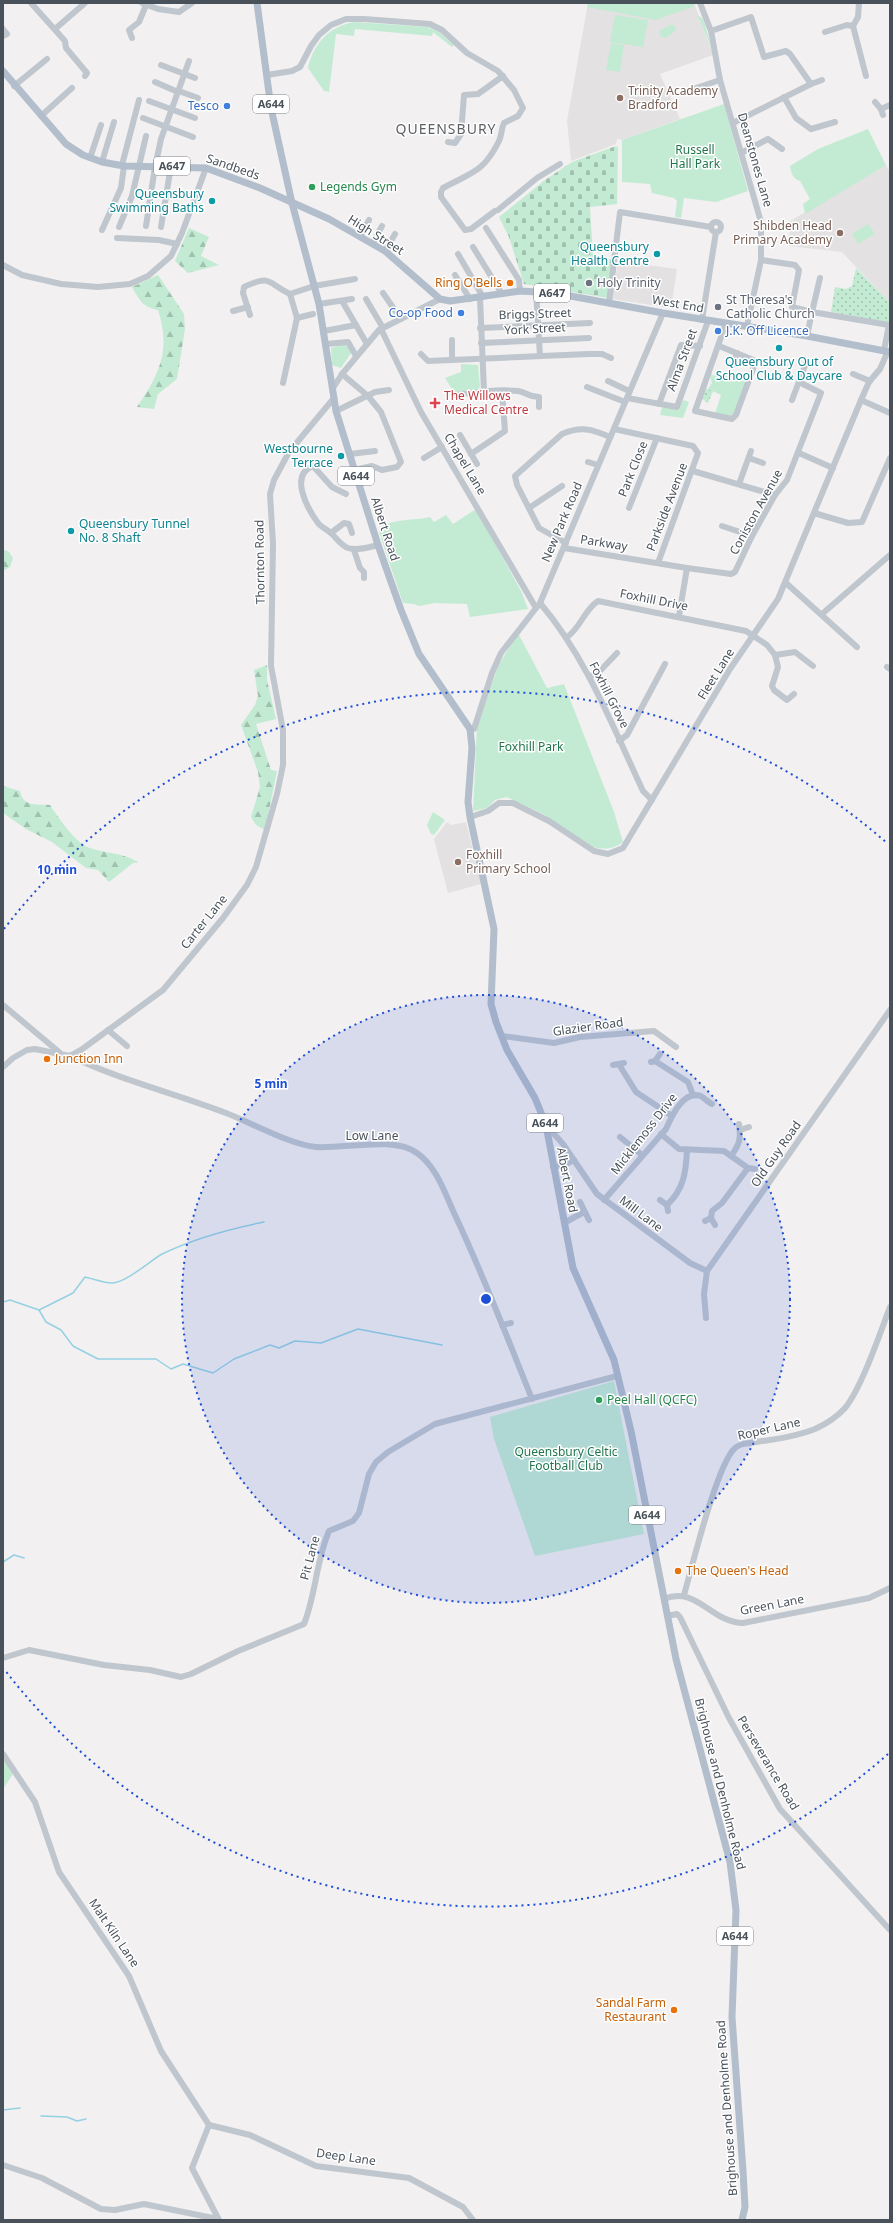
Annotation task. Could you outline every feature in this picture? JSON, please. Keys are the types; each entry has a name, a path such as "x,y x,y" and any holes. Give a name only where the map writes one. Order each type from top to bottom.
{"main road":[{"name":"A644","path":"257,3 272,108 292,203"},
{"name":"A647","path":"3,72 41,116"},
{"name":"Sandbeds","path":"41,116 66,144 90,158 102,162 123,165 206,168 260,188 292,203"},
{"name":"High Street","path":"292,203 329,220 385,252 440,299"},
{"name":"Albert Road","path":"292,203 319,304 336,411 378,545 401,610 419,654 470,729"},
{"name":"West End","path":"440,299 450,301 482,298 520,291 536,292 807,336 887,351"},
{"name":"A644","path":"470,729 472,748 468,802 470,816"},
{"name":"Albert Road","path":"470,816 494,929 491,1004 507,1050 535,1098 546,1125 573,1268 614,1360 630,1431"},
{"name":"Brighouse and Denholme Road","path":"630,1431 676,1659 730,1862 736,1910 732,2018 745,2207 742,2220"}],"street":[{"path":"31,3 56,29 65,41 66,48 87,73"},
{"path":"56,29 85,3"},
{"path":"132,38 129,30 139,22 144,4 158,9 179,12 192,3"},
{"name":"Deanstones Lane","path":"700,3 711,31 720,80 761,222 761,260 747,326"},
{"path":"859,3 858,18 853,26 866,76"},
{"path":"711,31 751,17 764,57 786,50 811,84"},
{"path":"267,75 292,71 300,67 313,42 331,25 346,19 430,24 442,30 467,53 486,63 503,76 520,99 523,108 521,112 504,123 501,139 496,148 476,172 443,188 440,192 441,197 464,230 471,229 536,178 560,164"},
{"path":"825,32 847,25 853,26"},
{"path":"3,29 7,34 3,36"},
{"path":"14,86 47,59"},
{"path":"146,226 155,167 166,126 189,61"},
{"path":"161,65 195,78"},
{"path":"448,142 456,146 461,134 464,95 478,94 503,76"},
{"path":"693,89 720,80"},
{"path":"733,123 784,97 822,80"},
{"path":"155,82 198,98"},
{"path":"41,116 72,88"},
{"path":"784,97 796,118 810,129 835,122"},
{"path":"102,230 121,188 123,165 138,100"},
{"path":"149,101 195,118"},
{"path":"876,102 882,112 890,106"},
{"path":"143,118 192,137"},
{"path":"102,162 114,122"},
{"path":"90,158 101,125"},
{"path":"119,227 132,196 146,136"},
{"path":"742,152 768,139 782,149"},
{"path":"161,227 171,166"},
{"path":"3,265 22,275 61,284 98,287 130,284 148,276 171,256 206,168"},
{"name":"Alma Street","path":"610,303 620,212 711,227 716,232 705,320 700,346 677,407 659,404"},
{"path":"360,237 369,220"},
{"path":"372,244 382,226"},
{"path":"486,228 519,280 520,291"},
{"path":"385,252 395,234"},
{"path":"117,238 159,240 177,244"},
{"path":"473,247 502,294"},
{"path":"458,254 482,298 480,328 484,391"},
{"path":"761,260 795,265 799,270 792,307 812,312"},
{"path":"455,275 470,299"},
{"path":"807,336 820,278"},
{"path":"250,315 243,293 244,287 253,283 266,280 273,282 282,290 290,294 314,286 355,279"},
{"path":"536,292 540,356"},
{"path":"383,293 401,319"},
{"path":"284,383 297,318 290,294"},
{"path":"319,304 352,299"},
{"name":"Chapel Lane","path":"366,299 382,328 421,412 538,606"},
{"path":"333,388 356,356 382,328 440,299"},
{"path":"342,301 367,344"},
{"path":"233,311 248,307"},
{"name":"Fleet Lane","path":"470,816 488,811 499,803 512,803 549,821 594,851 608,854 623,848 730,670 778,599 861,400 870,381 880,369 887,351 890,325 812,312"},
{"name":"New Park Road","path":"470,729 474,729 492,673 501,653 538,606 629,391 664,313"},
{"path":"297,318 313,314"},
{"name":"Briggs Street","path":"480,328 590,323"},
{"path":"719,346 756,361 735,418 732,419 695,410 726,323"},
{"path":"324,331 356,325"},
{"name":"York Street","path":"481,343 589,338"},
{"path":"452,340 452,360"},
{"path":"326,344 348,342 356,356"},
{"path":"587,387 626,400 659,404 682,345 700,346"},
{"path":"733,365 737,353"},
{"path":"421,354 428,361 588,354 602,354 611,358"},
{"path":"792,400 806,363"},
{"path":"342,374 368,396 380,412 401,462 397,467 382,470 372,466 354,470"},
{"path":"853,374 870,381"},
{"path":"608,381 629,391"},
{"name":"Coniston Avenue","path":"687,568 731,574 735,572 752,536 775,495 782,489 799,453 821,393 799,382"},
{"path":"336,411 375,392 389,390"},
{"path":"455,395 484,391 518,391 527,396 539,397 539,406"},
{"path":"471,454 505,431 502,392"},
{"name":"Thornton Road","path":"283,745 283,730 271,666 273,544 270,494 274,480 289,452 334,398"},
{"path":"861,400 890,413"},
{"name":"Parkway","path":"610,437 586,428 569,431 562,434 517,472 515,480 541,531 565,545 687,568"},
{"name":"Parkside Avenue","path":"614,429 696,448 698,457 658,563"},
{"path":"460,435 477,464"},
{"name":"Park Close","path":"629,508 657,438"},
{"path":"424,458 442,447"},
{"path":"350,454 375,451"},
{"path":"739,484 751,451"},
{"path":"799,453 833,468"},
{"path":"749,458 763,463"},
{"path":"814,513 848,523 862,522 890,458"},
{"path":"588,462 598,465"},
{"path":"346,494 329,484 313,464 300,476 301,488 318,524 331,533 346,548 354,550 378,545"},
{"path":"693,471 775,495"},
{"path":"529,508 559,487 561,496"},
{"path":"331,533 344,523 349,524 352,533"},
{"path":"722,526 752,536"},
{"path":"354,550 360,568 364,572 364,578"},
{"path":"822,614 890,555"},
{"path":"680,616 687,568"},
{"path":"786,582 857,647"},
{"name":"Foxhill Drive","path":"566,638 571,635 592,605 598,601 680,616 746,631 754,635"},
{"name":"Foxhill Grove","path":"538,606 566,638 589,677 643,791 652,800"},
{"path":"754,635 775,655 778,667 772,686 774,690 786,703 794,694"},
{"path":"775,655 795,652 813,666"},
{"path":"589,677 599,672 617,653"},
{"path":"620,741 627,735 665,664"},
{"name":"Carter Lane","path":"70,1056 81,1050 163,990 223,918 247,885 263,848 277,794 283,765 283,745"},
{"path":"3,1005 60,1053"},
{"name":"Old Guy Road","path":"706,1318 704,1294 707,1271 890,1010"},
{"path":"108,1030 127,1046"},
{"name":"Glazier Road","path":"502,1036 554,1043 580,1037 654,1031 676,1047"},
{"path":"3,1067 13,1058 27,1050 35,1049 70,1056"},
{"path":"660,1054 653,1062 688,1082 692,1096"},
{"name":"Low Lane","path":"70,1056 126,1080 205,1105 308,1146 333,1148 397,1145 418,1153 432,1168 445,1195 502,1325 532,1399"},
{"path":"619,1065 636,1092 672,1116"},
{"name":"Micklemoss Drive","path":"604,1200 661,1134 682,1102 692,1096 701,1096 707,1103"},
{"path":"732,1156 739,1145 739,1124"},
{"name":"Mill Lane","path":"546,1125 574,1160 597,1194 690,1263 707,1271"},
{"path":"740,1130 749,1127"},
{"path":"661,1134 679,1149 724,1151 748,1168 755,1169"},
{"path":"620,1137 642,1155"},
{"path":"660,1200 667,1208 682,1186 686,1174 687,1150"},
{"path":"553,1167 574,1160"},
{"path":"715,1225 708,1219 712,1211 722,1202 748,1168"},
{"path":"580,1202 589,1220"},
{"path":"564,1223 584,1212"},
{"name":"Roper Lane","path":"684,1595 713,1494 728,1457 735,1448 743,1444 801,1433 816,1428 835,1418 844,1409 854,1395 890,1307"},
{"path":"502,1325 511,1323"},
{"name":"Pit Lane","path":"3,1658 29,1650 104,1665 150,1670 181,1677 238,1651 304,1624 308,1612 320,1554 329,1531 353,1521 359,1513 369,1474 376,1462 388,1452 435,1424 617,1376"},
{"name":"Green Lane","path":"684,1595 730,1622 743,1623 868,1598 890,1588"},
{"path":"664,1599 674,1595 684,1595"},
{"name":"Perseverance Road","path":"667,1616 677,1614 680,1617 729,1718 780,1809 890,1930"},
{"name":"Malt Kiln Lane","path":"3,1754 35,1802 59,1872 129,1976 162,2051 209,2125"},
{"path":"209,2125 192,2168 218,2220"},
{"name":"Deep Lane","path":"209,2125 250,2135 316,2166 409,2178 463,2207 473,2220"},
{"path":"3,2165 42,2178 101,2209 115,2210 144,2204 218,2220"}],"shaded area":[{"name":"Trinity Academy Bradford","path":"588,3 694,3 713,55 660,74 680,119 622,140 617,139 616,144 571,161 567,121"},
{"name":"Shibden Head Primary Academy","path":"886,165 890,172 890,303 842,252 789,246 790,221"},
{"path":"618,261 677,269 671,308 612,299"},
{"name":"Foxhill Primary School","path":"447,822 451,825 466,822 481,884 448,893 434,839"}],"green space":[{"path":"588,3 696,3 692,7 656,20 587,7"},
{"path":"615,15 648,20 643,47 610,42"},
{"path":"696,16 701,17 704,21 712,50 699,18"},
{"path":"354,22 428,27 439,32 454,45 452,47 433,32 432,36 355,29 354,36 336,34 329,92 324,91 308,68 310,59 318,44 330,32 345,24"},
{"path":"672,24 676,27 675,31 666,38 661,37 659,31"},
{"path":"611,43 624,45 620,72 606,70"},
{"name":"Russell Hall Park","path":"724,104 748,191 716,202 684,198 681,218 675,217 677,201 674,198 652,193 650,184 622,182 622,140"},
{"path":"868,129 886,165 805,214 803,204 810,199 800,181 793,175 790,166 818,149"},
{"path":"616,146 618,148 617,204 590,207 593,256 613,260 608,298 524,284 509,237 499,217 545,180 572,162"},
{"path":"868,224 875,234 858,244 852,234"},
{"path":"189,228 209,237 201,256 219,265 188,273 175,261"},
{"path":"856,268 890,303 890,323 831,312 835,287 846,289 852,286"},
{"path":"158,275 184,314 185,329 177,379 158,394 154,409 137,407 152,383 161,361 163,349 162,324 158,310 142,303 132,287"},
{"path":"344,344 349,348 351,353 341,368 332,365 331,348"},
{"path":"461,364 478,365 480,387 478,389 454,392 445,378 461,372"},
{"path":"720,372 746,382 733,416 715,414 721,395 708,389 712,383 710,373 714,376"},
{"path":"705,388 713,391 708,403 701,398"},
{"path":"683,400 689,402 683,418 660,415 662,407 679,410"},
{"path":"476,509 521,591 528,609 470,617 467,604 435,603 419,606 403,603 379,532 380,527 392,522 430,517 434,522 446,515 453,524"},
{"path":"3,549 9,552 13,558 10,567 3,571"},
{"name":"Foxhill Park","path":"518,633 547,688 564,684 614,812 623,842 616,846 606,849 593,847 543,814 507,797 495,800 487,808 473,811 477,727 498,666"},
{"path":"267,665 267,680 276,719 256,724 271,770 277,771 265,830 256,825 251,817 260,787 258,772 241,725 255,705 258,696 254,670"},
{"path":"3,786 20,791 24,800 31,804 50,805 73,836 90,848 125,856 138,862 133,863 109,882 98,870 86,868 52,842 26,829 3,813"},
{"path":"433,812 445,820 434,835 431,834 427,825"},
{"name":"Queensbury Celtic Football Club","path":"614,1381 644,1534 535,1556 494,1439 490,1417"},
{"path":"3,1759 13,1774 3,1789"}],"waterway":[{"path":"3,1302 10,1300 39,1310 73,1293 85,1277 112,1283 118,1282 174,1248 212,1235 264,1222"},
{"path":"39,1310 46,1322 61,1330 73,1346 98,1359 156,1359 171,1369 183,1364 213,1373 234,1359 270,1345 279,1348 295,1341 321,1343 358,1329 442,1345"},
{"path":"3,1562 14,1555 24,1558"},
{"path":"3,2110 20,2108"},
{"path":"41,2116 67,2117 77,2121 86,2119"}],"place":[{"name":"Trinity Academy Bradford","path":"620,98"},
{"name":"Tesco","path":"227,106"},
{"name":"Legends Gym","path":"312,187"},
{"name":"Queensbury Swimming Baths","path":"212,201"},
{"name":"Shibden Head Primary Academy","path":"840,233"},
{"name":"Queensbury Health Centre","path":"657,254"},
{"name":"Ring O'Bells","path":"510,283"},
{"name":"Holy Trinity","path":"589,283"},
{"name":"St Theresa's Catholic Church","path":"718,307"},
{"name":"Co-op Food","path":"461,313"},
{"name":"J.K. Off Licence","path":"718,331"},
{"name":"Queensbury Out of School Club & Daycare","path":"779,348"},
{"name":"The Willows Medical Centre","path":"435,403"},
{"name":"Westbourne Terrace","path":"341,456"},
{"name":"Queensbury Tunnel No. 8 Shaft","path":"71,531"},
{"name":"Foxhill Primary School","path":"458,862"},
{"name":"Junction Inn","path":"47,1059"},
{"name":"Peel Hall (QCFC)","path":"599,1400"},
{"name":"The Queen's Head","path":"678,1571"},
{"name":"Sandal Farm Restaurant","path":"674,2010"}],"district":[{"name":"QUEENSBURY","path":"446,129"}]}
